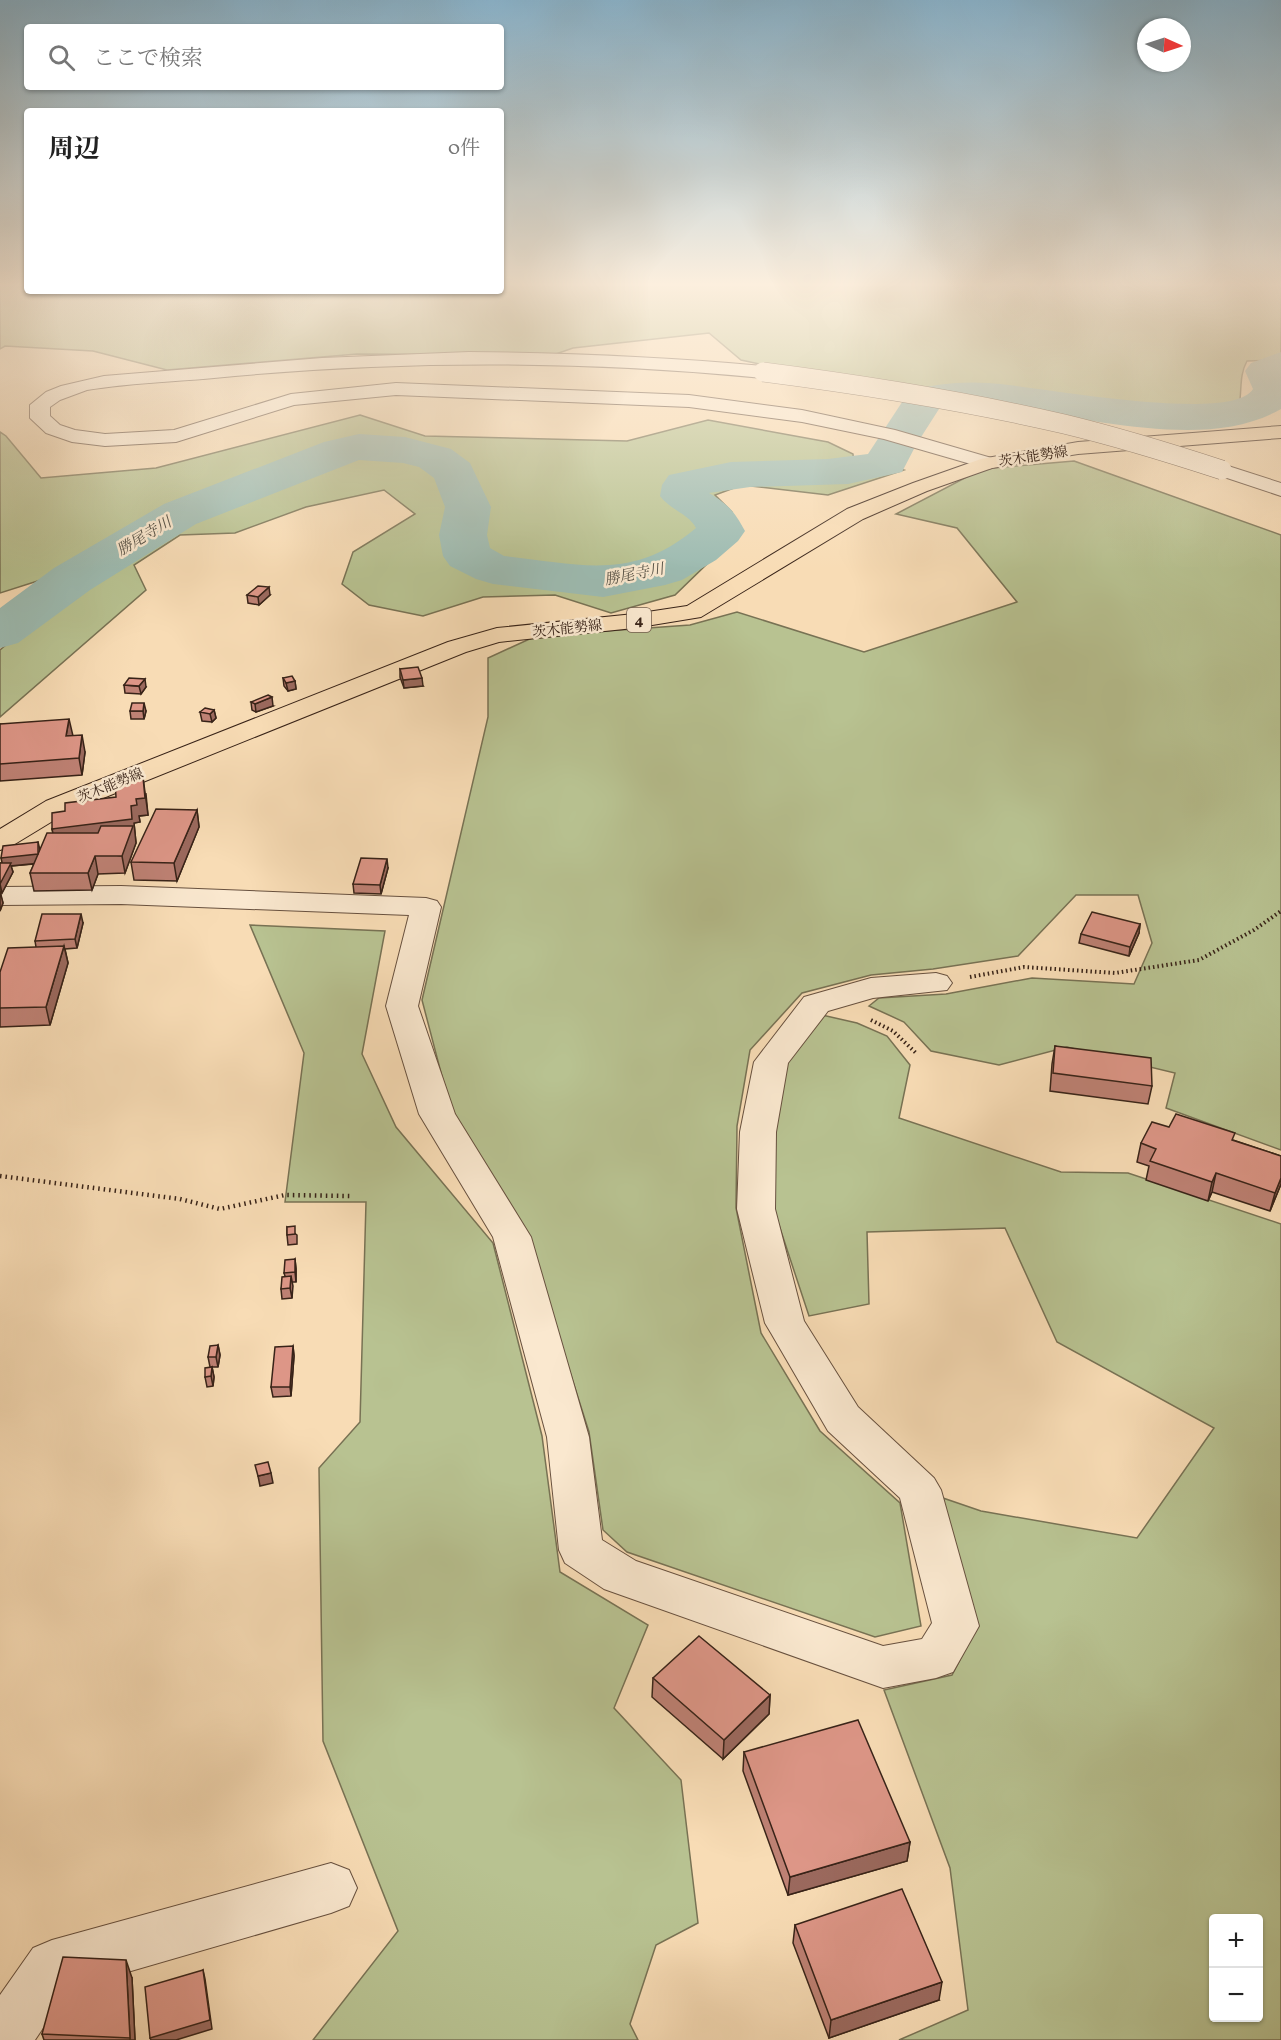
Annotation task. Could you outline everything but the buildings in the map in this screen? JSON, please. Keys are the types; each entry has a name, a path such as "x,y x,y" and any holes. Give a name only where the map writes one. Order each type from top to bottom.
{"main road":[{"name":"茨木能勢線","path":"0,841 56,807 457,647 496,636 693,612 855,514 920,487 988,463 1078,448 1281,432"}],"street":[{"path":"146,379 75,387 51,395 40,405 40,418 53,429 72,436 105,440 141,440 176,436 291,400 341,393 407,389 689,401 747,407 888,434 988,463"},
{"path":"814,379 913,393 1042,419 1124,439 1281,490"},
{"path":"0,896 121,895 426,907 402,1006 437,1114 512,1237 568,1437 581,1550 620,1575 883,1667 936,1657 956,1626 919,1490 843,1419 785,1323 756,1209 758,1132 771,1062 816,1004 871,988 936,983"},
{"path":"2,2040 52,1967 331,1888"}],"path":[{"path":"936,983 1024,967 1115,973 1199,960 1254,930 1281,911"},
{"path":"0,1176 180,1199 220,1209 285,1195 350,1196"}],"green space":[{"path":"859,379 1242,379 1239,407 1164,413 989,390 924,388"},
{"path":"360,415 425,436 627,441 708,420 828,442 853,454 854,467 728,470 678,481 673,496 700,517 711,530 690,549 659,567 600,575 502,565 480,554 477,506 466,471 443,454 408,447 364,444 335,447 174,507 47,578 0,593 0,432 6,436 41,478 156,468"},
{"path":"372,450 428,459 446,474 462,506 455,534 461,557 487,572 599,585 669,571 707,552 710,561 675,595 611,613 555,595 483,597 423,616 369,605 342,584 353,552 415,514 384,490 306,507 235,533 180,535 134,565 146,590 0,717 0,650 78,583 185,516 339,454"},
{"path":"1074,461 1281,535 1281,1150 1166,1108 1175,1073 1067,1047 999,1065 931,1051 904,1022 869,1006 879,998 946,994 1032,978 1134,984 1152,943 1138,895 1076,895 1018,956 933,969 871,975 802,993 750,1050 737,1126 736,1208 761,1333 820,1431 900,1503 921,1626 875,1637 627,1552 603,1530 589,1432 526,1234 451,1111 422,1000 488,717 488,658 536,636 690,625 737,612 864,652 1017,602 957,528 896,514 982,469"},
{"path":"892,466 904,470 828,495 742,485 715,495 731,511 716,510 691,496 697,487 733,479 797,478 866,473"},
{"path":"250,925 385,931 362,1054 396,1127 493,1243 542,1436 560,1572 648,1625 614,1708 681,1780 698,1923 656,1945 630,2024 638,2040 313,2040 398,1931 323,1741 319,1468 360,1422 366,1202 285,1202 304,1053"},
{"path":"822,1015 857,1023 887,1036 910,1065 899,1118 1061,1172 1128,1173 1281,1224 1281,2040 899,2040 968,2010 950,1868 884,1690 952,1675 976,1629 940,1497 981,1511 1137,1538 1214,1428 1057,1342 1005,1228 867,1232 869,1304 809,1316 774,1210 773,1132 786,1065"}],"waterway":[{"name":"勝尾寺川","path":"0,632 72,579 180,514 296,470 339,451 359,447 405,450 435,458 454,472 468,507 463,535 467,556 493,569 603,582 665,570 699,550 721,531 713,515 683,496 685,485 731,475 828,473 886,463 894,445 925,399 957,395 989,395 1134,413 1176,417 1214,417 1245,412 1266,401 1273,389 1269,379"}]}
